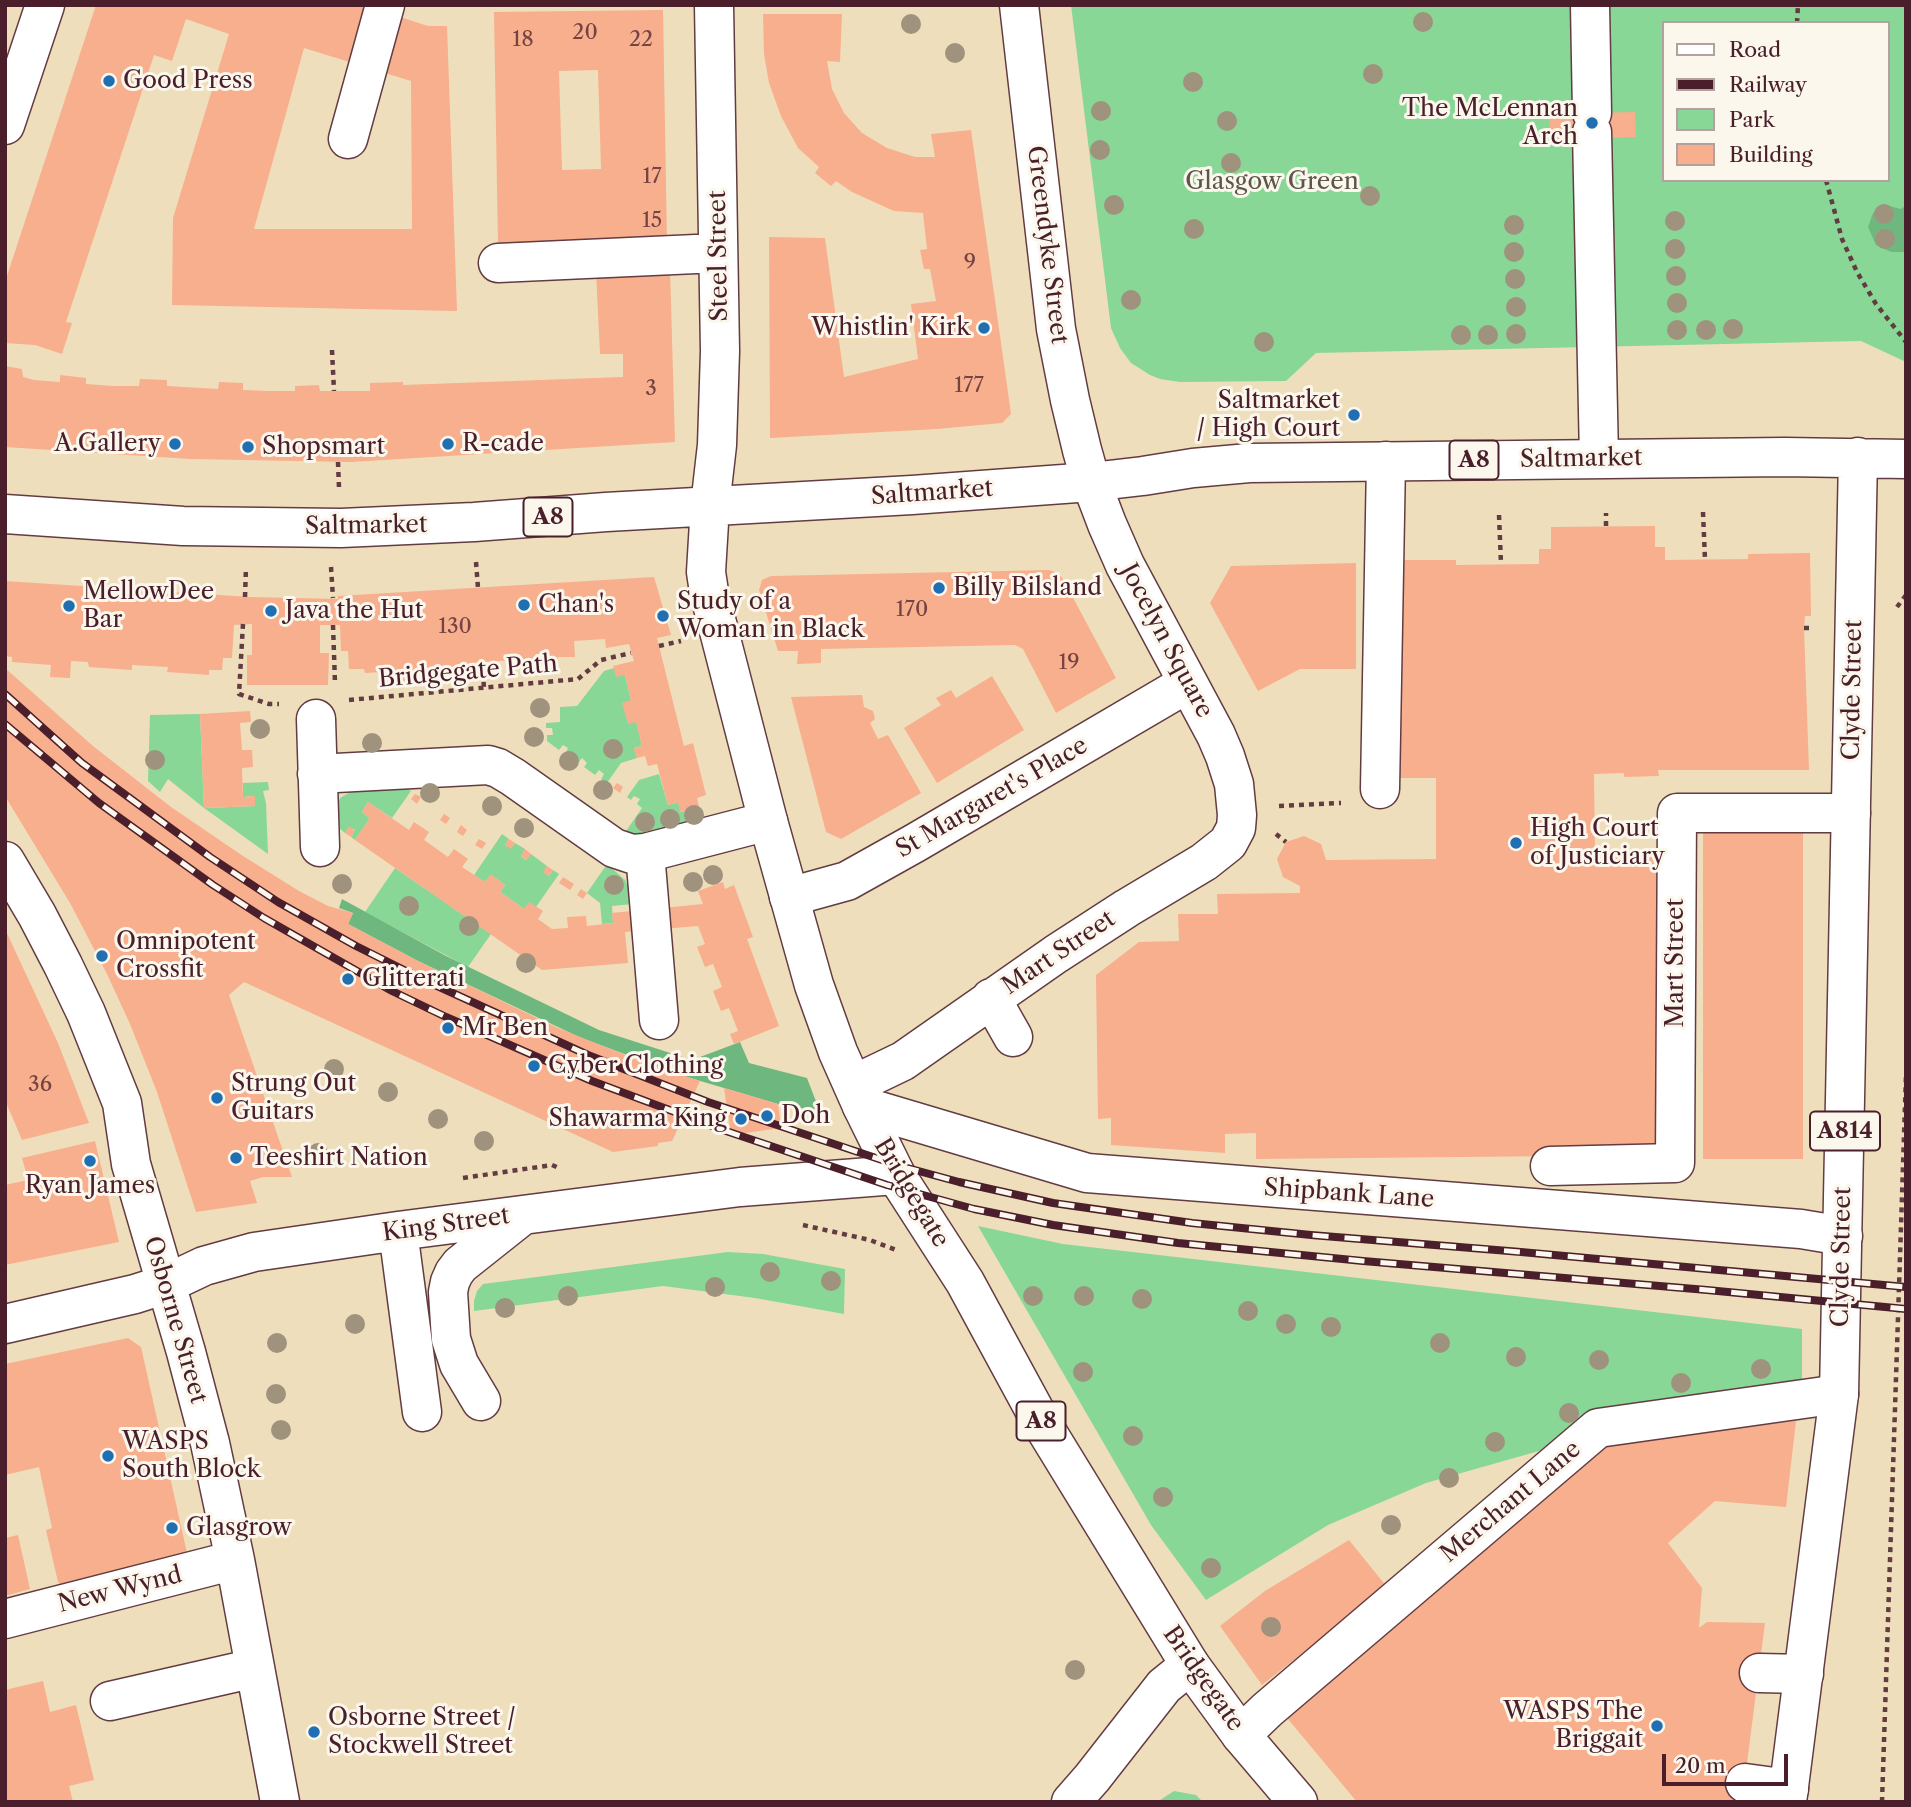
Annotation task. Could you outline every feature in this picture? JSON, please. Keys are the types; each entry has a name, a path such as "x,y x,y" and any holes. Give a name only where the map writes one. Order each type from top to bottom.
{"street":[{"path":"8,106 45,5"},
{"path":"348,139 385,5"},
{"name":"Steel Street","path":"710,506 717,445 720,351 714,5"},
{"name":"Greendyke Street","path":"1019,5 1056,329 1070,400 1091,482"},
{"path":"1590,5 1599,458"},
{"path":"498,263 718,253"},
{"name":"Saltmarket","path":"5,513 183,526 341,528 474,522 1091,482 1235,463 1858,457"},
{"name":"A8","path":"1858,457 1906,459"},
{"name":"Clyde Street","path":"1788,1796 1839,1394 1858,457"},
{"path":"1363,796 1386,461"},
{"name":"Jocelyn Square","path":"1091,482 1125,565 1216,735 1234,784 1236,802"},
{"name":"Bridgegate","path":"710,506 706,572 709,592 789,897 814,985 838,1052 896,1175 965,1282 1041,1422 1190,1665 1241,1735 1298,1802"},
{"name":"St Margaret's Place","path":"789,897 847,881 915,844 1188,683"},
{"path":"320,847 317,774 331,703"},
{"path":"317,774 488,765 513,777 614,848 626,853 645,853 768,821"},
{"name":"Mart Street","path":"858,1095 991,998 1117,915 1204,863 1228,843 1236,828 1236,802"},
{"name":"Mart Street","path":"1550,1166 1675,1163 1677,813 1851,813"},
{"path":"645,853 659,1020"},
{"name":"Osborne Street","path":"5,861 63,965 122,1103 131,1164 186,1352 209,1443 235,1560 280,1802"},
{"path":"991,998 1013,1037"},
{"name":"Shipbank Lane","path":"858,1095 1087,1173 1801,1229 1843,1236"},
{"name":"King Street","path":"5,1324 115,1299 166,1284 204,1266 254,1252 740,1187 896,1175"},
{"path":"481,1401 458,1364 451,1339 448,1292 450,1282 460,1265 523,1215"},
{"path":"398,1231 422,1412"},
{"name":"Merchant Lane","path":"1241,1735 1598,1428 1839,1394"},
{"name":"New Wynd","path":"5,1619 235,1560"},
{"path":"1087,1794 1164,1686 1190,1665"},
{"path":"110,1701 255,1668"},
{"path":"1759,1673 1804,1674"},
{"path":"1745,1783 1788,1796"}],"path":[{"path":"1827,182 1842,239 1857,272 1876,304 1906,342"},
{"path":"332,350 334,391"},
{"path":"1703,512 1705,560"},
{"path":"1606,513 1606,526"},
{"path":"1499,515 1501,564"},
{"path":"243,624 239,694 269,704 281,704"},
{"path":"331,703 334,625"},
{"name":"Bridgegate Path","path":"331,703 578,679 601,660 631,653"},
{"path":"482,662 484,688"},
{"path":"1279,806 1363,796"},
{"path":"1273,832 1286,842"},
{"path":"1882,1802 1906,1075"},
{"path":"459,1179 552,1165 566,1171 572,1186 575,1208"},
{"path":"802,1225 870,1240 904,1254"}],"green space":[{"name":"Glasgow Green","path":"1071,5 1906,5 1906,362 1861,341 1316,353 1286,381 1180,382 1150,375 1131,363 1120,348 1111,328"},
{"path":"1883,204 1900,209 1906,206 1906,252 1891,252 1876,245 1868,227 1873,213"},
{"path":"614,668 625,675 642,746 634,748 637,758 621,763 607,783 601,779 604,774 599,770 595,775 584,767 587,763 582,758 578,763 565,754 568,748 563,745 559,750 547,741 547,735 553,735 552,728 546,728 546,723 560,722 560,707 577,706 604,671"},
{"path":"200,714 204,808 168,779 160,792 148,781 150,715"},
{"path":"659,774 668,805 678,802 681,812 699,807 702,818 639,836 624,834 642,808 637,804 640,799 634,796 631,800 627,797 639,780"},
{"path":"268,782 269,790 263,791 268,854 204,808 255,806 254,796 243,797 243,783"},
{"path":"405,787 411,791 392,818 368,802 362,812 370,818 355,840 351,837 355,830 349,827 345,833 334,824 340,798 350,792"},
{"path":"502,834 509,839 505,845 511,848 515,843 525,849 521,856 526,860 531,854 547,866 544,872 549,876 553,870 559,874 536,907 524,909 500,892 505,885 491,875 485,882 474,875"},
{"path":"607,864 625,880 633,904 612,906 613,923 602,924 600,903 587,893"},
{"path":"395,868 491,934 468,967 365,912"},
{"path":"342,899 446,956 599,1030 692,1060 740,1042 749,1063 807,1078 820,1112 778,1104 680,1075 579,1037 418,961 348,924 353,913 339,908"},
{"path":"978,1226 1063,1244 1802,1329 1802,1384 1553,1447 1426,1483 1328,1525 1206,1600 1151,1525"},
{"path":"728,1252 763,1254 845,1269 844,1314 755,1298 663,1286 474,1311 477,1291 483,1284"},
{"path":"1174,1791 1196,1795 1203,1802 1157,1802"}],"building":[{"path":"96,5 363,5 428,26 447,26 457,311 172,305 173,218 229,34 186,19 172,61 154,55 66,322 72,323 62,354 35,345 5,343 5,282","holes":["304,48 411,81 412,229 254,229"]},
{"path":"663,10 667,243 498,245 494,12","holes":["598,70 601,169 562,170 559,71"]},
{"path":"763,14 842,14 840,62 827,61 832,89 844,113 862,133 887,148 915,157 935,157 931,134 971,130 1011,414 1002,423 770,438 769,237 825,238 844,377 918,359 911,304 936,301 930,269 924,269 920,250 927,249 923,213 894,211 852,192 836,181 831,186 815,173 819,167 798,148 781,116 769,83 764,54"},
{"name":"The McLennan Arch","path":"1635,112 1636,137 1550,139 1549,114"},
{"path":"670,269 675,442 351,462 190,459 5,447 5,366 22,369 23,377 34,380 60,382 60,375 86,378 86,384 139,386 140,379 167,380 167,386 218,389 219,382 243,383 243,390 269,391 295,391 295,386 319,385 320,391 370,391 370,383 403,382 403,385 623,377 623,354 600,354 596,271"},
{"name":"High Court of Justiciary","path":"1655,526 1655,547 1665,547 1665,560 1748,559 1748,554 1810,553 1811,616 1805,616 1804,628 1809,770 1658,770 1659,776 1624,777 1624,773 1594,774 1595,857 1661,857 1665,1155 1256,1159 1256,1133 1225,1134 1225,1153 1111,1145 1111,1118 1098,1119 1096,975 1139,942 1179,941 1178,914 1218,914 1217,894 1300,893 1300,886 1283,877 1277,859 1286,842 1304,836 1321,844 1326,860 1436,859 1436,778 1395,778 1395,560 1456,560 1456,565 1539,564 1539,549 1551,549 1551,527"},
{"path":"1356,563 1356,669 1300,669 1258,691 1210,603 1231,566"},
{"path":"1049,570 1058,573 1063,579 1116,678 1056,713 1023,649 1015,645 821,649 821,663 797,664 798,651 778,651 759,590 762,580 771,576"},
{"path":"654,577 671,635 657,638 684,746 693,743 706,795 697,798 699,807 680,812 678,802 668,805 657,764 648,766 645,756 637,758 635,753 634,748 642,746 636,722 628,724 622,703 631,700 625,675 616,677 613,666 634,661 629,644 606,648 605,639 574,641 575,657 558,657 558,663 515,665 515,660 469,663 470,669 434,671 434,667 423,668 423,682 403,684 402,671 365,673 364,669 349,669 348,651 341,651 340,625 320,625 320,653 329,653 328,685 247,685 247,655 252,655 252,624 234,625 232,658 223,658 222,670 209,670 209,675 167,672 168,667 132,665 132,670 89,667 88,662 71,661 70,678 50,677 51,665 12,662 12,657 5,656 5,581 250,597 338,599 338,596"},
{"path":"5,668 93,746 171,807 299,891 328,906 353,913 348,924 558,1028 640,1061 700,1081 672,1141 658,1143 658,1146 613,1152 244,982 229,995 292,1177 263,1177 250,1181 257,1203 196,1212 157,1092 130,1024 70,903 5,796"},
{"path":"992,676 1024,730 937,783 904,728 941,705 936,698 951,690 956,698"},
{"path":"862,695 864,707 873,711 875,719 870,723 878,739 888,735 921,793 841,839 826,832 791,697"},
{"path":"250,711 251,722 240,723 242,750 252,750 253,767 242,768 243,797 255,796 255,806 204,808 200,714"},
{"path":"617,783 623,787 620,793 613,788"},
{"path":"415,794 421,797 417,804 411,799"},
{"path":"368,802 409,830 414,822 429,832 424,840 448,857 454,849 468,859 462,867 485,882 491,874 505,885 500,892 524,909 529,902 543,911 538,919 552,929 568,928 567,917 586,916 587,926 613,923 612,913 703,904 698,891 723,882 725,889 734,885 753,937 747,939 779,1026 734,1044 730,1034 738,1031 729,1008 721,1011 713,991 722,987 713,964 705,967 697,947 705,944 698,926 625,932 628,963 542,970 355,840 370,818 362,812"},
{"path":"444,814 450,818 446,824 440,820"},
{"path":"461,825 467,830 463,836 457,832"},
{"path":"349,826 355,831 351,837 345,833"},
{"path":"1703,831 1803,831 1803,1159 1703,1159"},
{"path":"479,839 486,843 482,849 475,845"},
{"path":"509,839 515,843 511,849 505,845"},
{"path":"525,849 531,854 527,860 521,856"},
{"path":"547,866 553,870 549,876 543,872"},
{"path":"563,877 574,884 570,890 559,883"},
{"path":"581,889 587,893 583,899 577,895"},
{"path":"5,929 58,1043 89,1123 22,1140 5,1100"},
{"path":"724,1088 778,1104 781,1128 731,1135"},
{"path":"95,1141 119,1242 5,1265 5,1185 28,1180 22,1158"},
{"path":"128,1338 141,1347 187,1553 60,1584 46,1530 52,1528 39,1467 5,1475 5,1364"},
{"path":"1796,1421 1786,1507 1715,1501 1668,1543 1702,1588 1699,1628 1707,1622 1765,1623 1742,1802 1357,1802 1278,1707 1606,1443"},
{"path":"18,1535 30,1589 5,1596 5,1538"},
{"path":"1349,1540 1387,1587 1262,1685 1220,1626 1265,1591"},
{"path":"43,1681 50,1712 76,1705 94,1780 69,1786 73,1802 5,1802 5,1690"}],"railway":[{"path":"5,694 82,763 210,857 278,902 356,946 588,1055 708,1102 900,1166 1053,1203 1192,1223 1906,1287"},
{"path":"5,724 99,803 213,885 264,918 392,991 592,1081 723,1130 887,1185 974,1209 1053,1225 1178,1243 1906,1309"}],"place":[{"name":"Good Press","path":"109,81"},
{"name":"The McLennan Arch","path":"1592,123"},
{"name":"Whistlin' Kirk","path":"984,328"},
{"name":"Saltmarket / High Court","path":"1354,415"},
{"name":"A.Gallery","path":"175,444"},
{"name":"R-cade","path":"448,444"},
{"name":"Shopsmart","path":"248,447"},
{"name":"Billy Bilsland","path":"939,588"},
{"name":"Chan's","path":"524,605"},
{"name":"MellowDee Bar","path":"69,606"},
{"name":"Java the Hut","path":"271,611"},
{"name":"Study of a Woman in Black","path":"663,616"},
{"name":"High Court of Justiciary","path":"1516,843"},
{"name":"Omnipotent Crossfit","path":"102,956"},
{"name":"Glitterati","path":"348,979"},
{"name":"Mr Ben","path":"448,1028"},
{"name":"Cyber Clothing","path":"534,1066"},
{"name":"Strung Out Guitars","path":"217,1098"},
{"name":"Doh","path":"767,1116"},
{"name":"Shawarma King","path":"741,1119"},
{"name":"Teeshirt Nation","path":"236,1158"},
{"name":"Ryan James","path":"90,1161"},
{"name":"WASPS South Block","path":"108,1456"},
{"name":"Glasgrow","path":"172,1528"},
{"name":"WASPS The Briggait","path":"1657,1726"},
{"name":"Osborne Street / Stockwell Street","path":"314,1732"}]}
